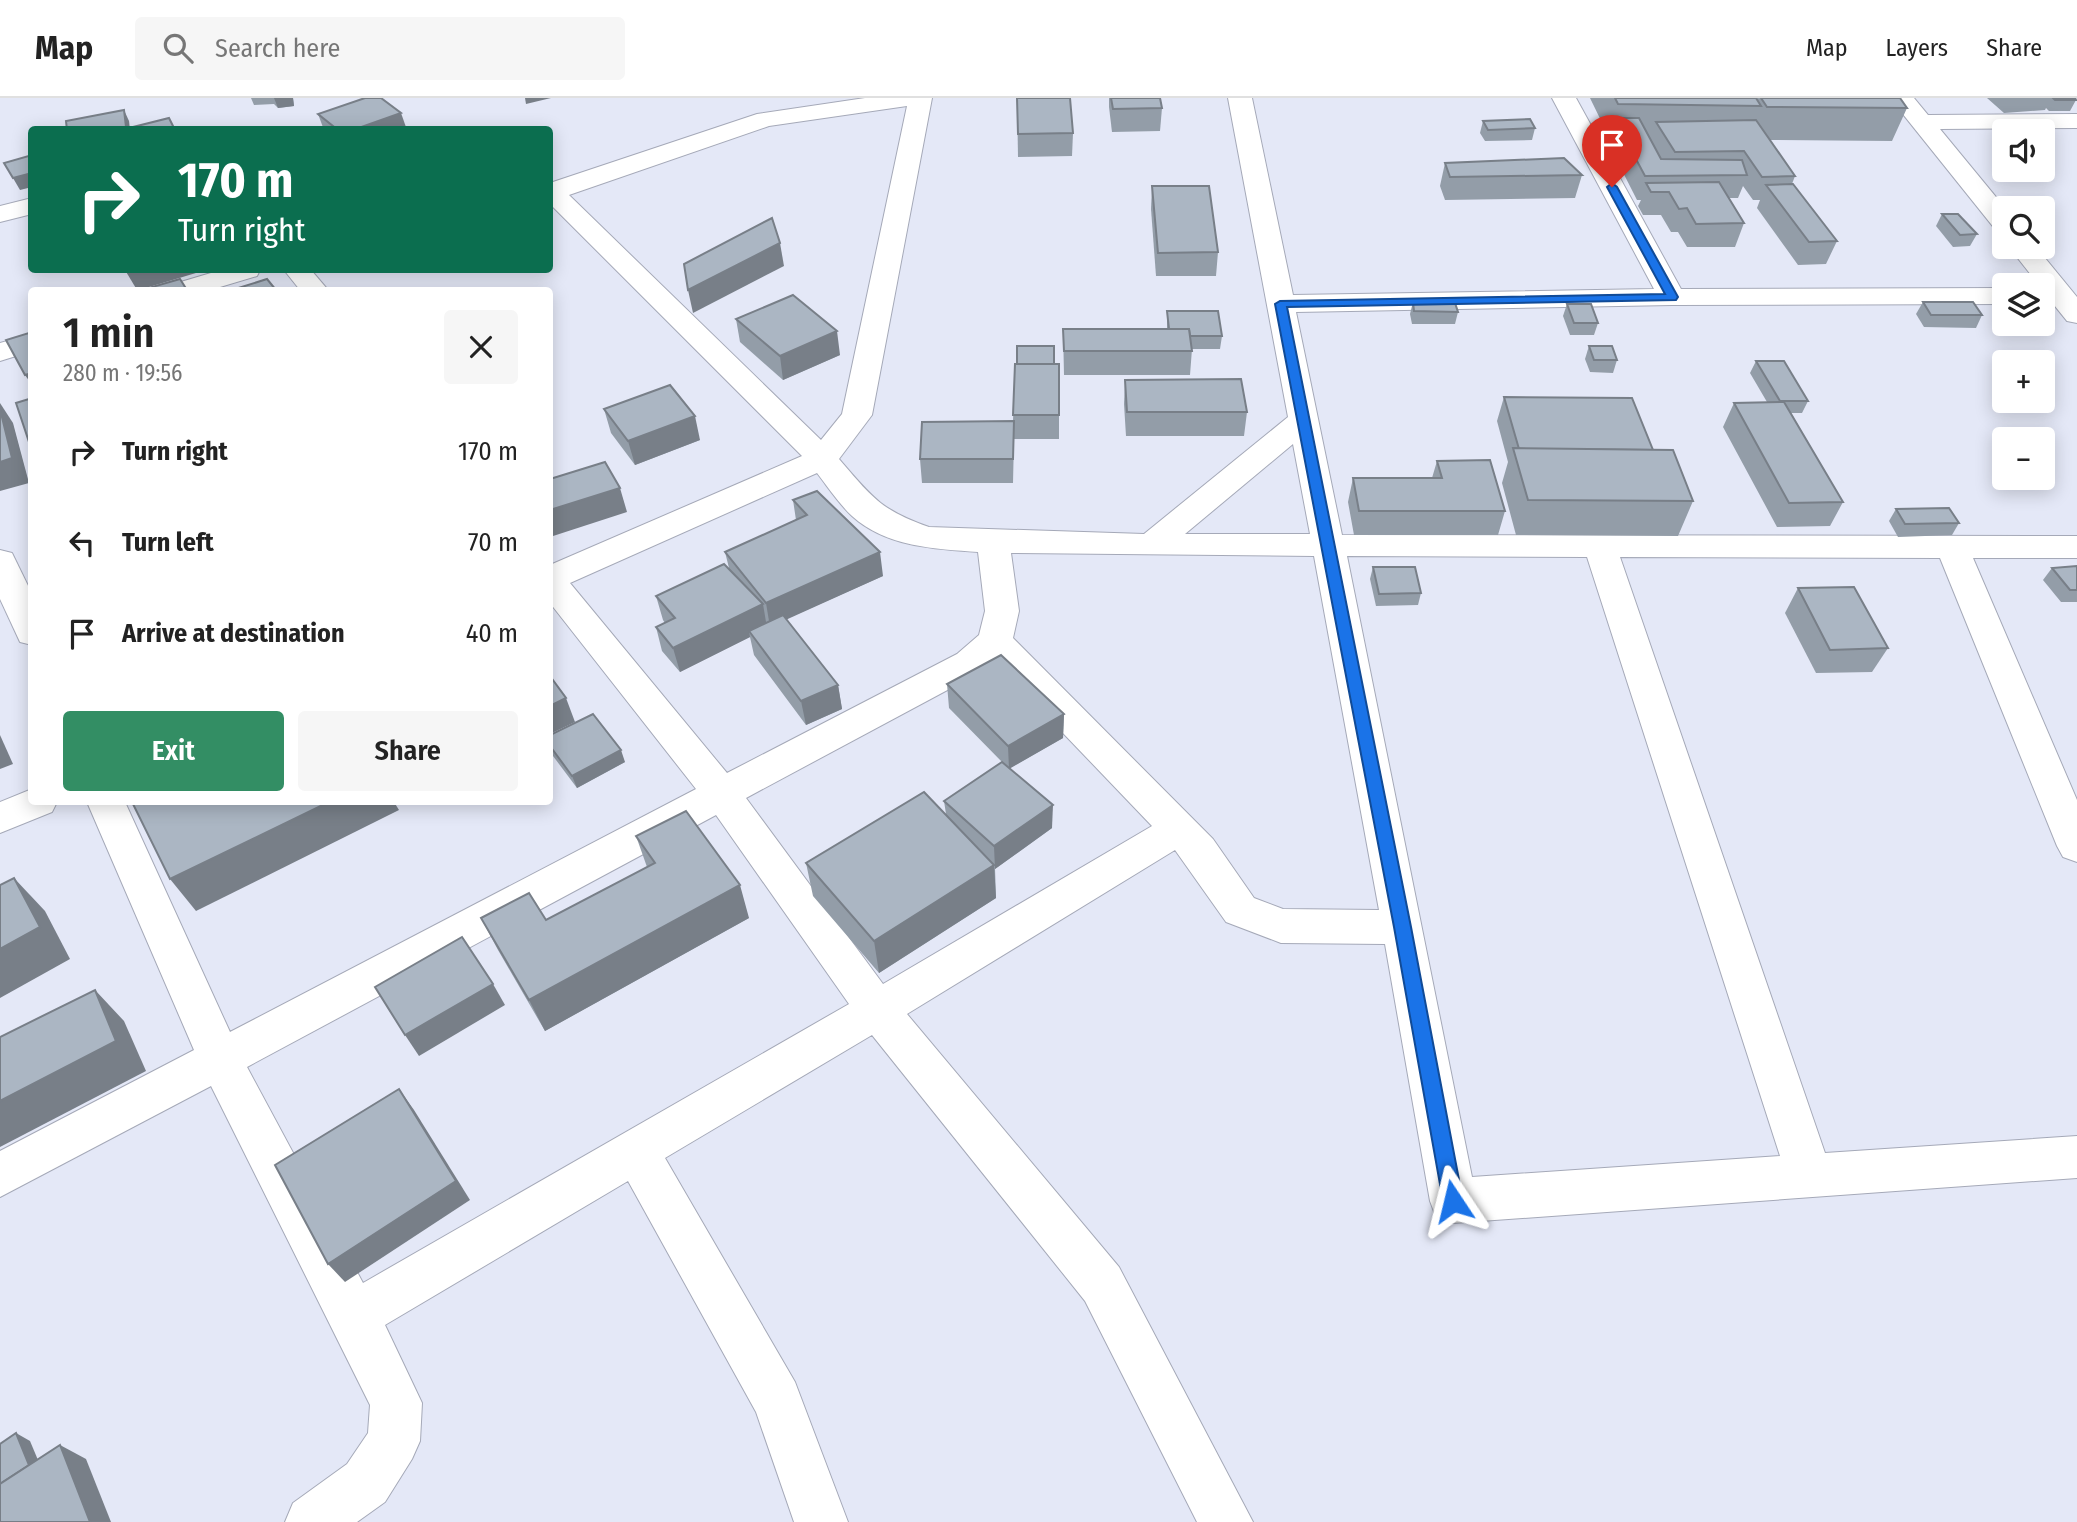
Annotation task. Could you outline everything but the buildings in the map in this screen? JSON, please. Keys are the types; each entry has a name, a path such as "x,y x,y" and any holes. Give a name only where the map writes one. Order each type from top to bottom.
{"street":[{"path":"553,190 765,119 917,98 857,415 821,459 553,579"},
{"path":"1240,98 1403,927 1453,1201 2077,1157"},
{"path":"1564,98 1672,297"},
{"path":"1902,98 1992,210"},
{"path":"1921,122 2077,121"},
{"path":"553,193 821,459 864,509 892,526 926,538 1151,545 2077,547"},
{"path":"0,214 28,206"},
{"path":"2030,259 2060,303"},
{"path":"193,287 238,273"},
{"path":"300,273 311,287"},
{"path":"1280,304 1672,297 1992,296"},
{"path":"0,352 28,343"},
{"path":"1151,545 1303,420"},
{"path":"0,1175 969,663 995,641 1002,611 993,542"},
{"path":"1600,545 1809,1174"},
{"path":"1952,546 2077,846"},
{"path":"0,561 28,624"},
{"path":"553,584 722,794 877,1010 1102,1284 1226,1522"},
{"path":"995,641 1199,850 1240,910 1281,926 1403,927"},
{"path":"0,818 31,805"},
{"path":"107,805 220,1059 354,1316 396,1403 394,1441 366,1483 312,1522"},
{"path":"354,1316 877,1010 1178,829"},
{"path":"636,1151 777,1400 821,1522"}],"route":[{"path":"1453,1201 1403,927 1280,304 1672,297 1612,187"}]}
